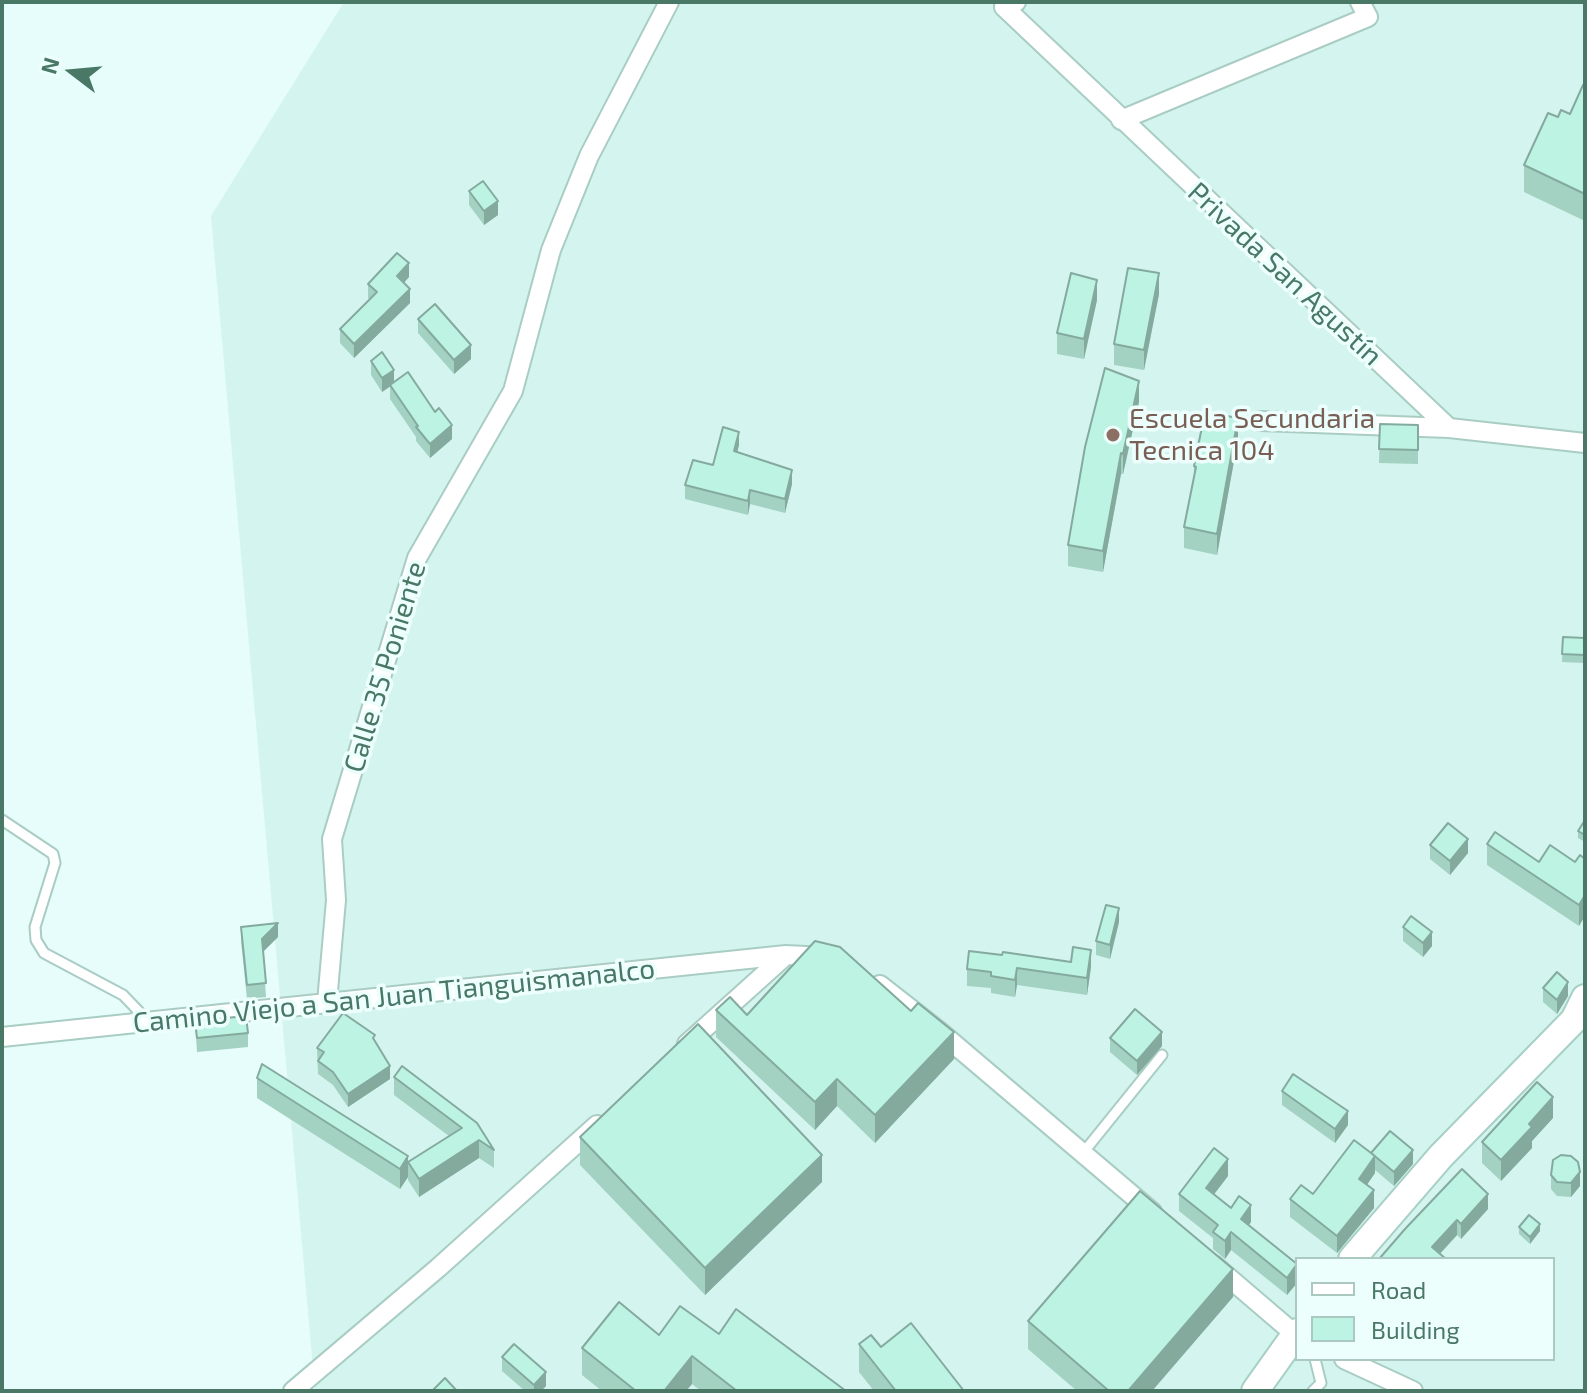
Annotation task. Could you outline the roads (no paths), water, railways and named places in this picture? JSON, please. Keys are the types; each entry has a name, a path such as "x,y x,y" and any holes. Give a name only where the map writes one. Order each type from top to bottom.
{"main road":[{"path":"1354,1257 1441,1156 1580,1009"},
{"path":"1255,1391 1295,1335"}],"street":[{"name":"Calle 35 Poniente","path":"327,1002 336,900 332,839 417,558 513,391 551,250 589,156 669,2"},
{"name":"Privada San Agustín","path":"1016,2 1004,7 1449,428"},
{"path":"1121,120 1368,17 1360,2"},
{"path":"1260,421 1449,428 1585,443"},
{"name":"Camino Viejo a San Juan Tianguismanalco","path":"2,1037 786,955 824,957 845,963"},
{"path":"670,1059 786,955"},
{"path":"866,977 940,1032 1167,1224"},
{"path":"293,1391 438,1268 612,1111"},
{"path":"1202,1255 1295,1333"},
{"path":"1348,1361 1413,1391"}],"lane":[{"path":"2,820 53,854 55,863 35,927 36,940 44,953 123,995 148,1021"},
{"path":"1083,1153 1162,1055"},
{"path":"1313,1391 1321,1383 1316,1361"}],"place":[{"name":"Escuela Secundaria Tecnica 104","path":"1113,435"}]}
